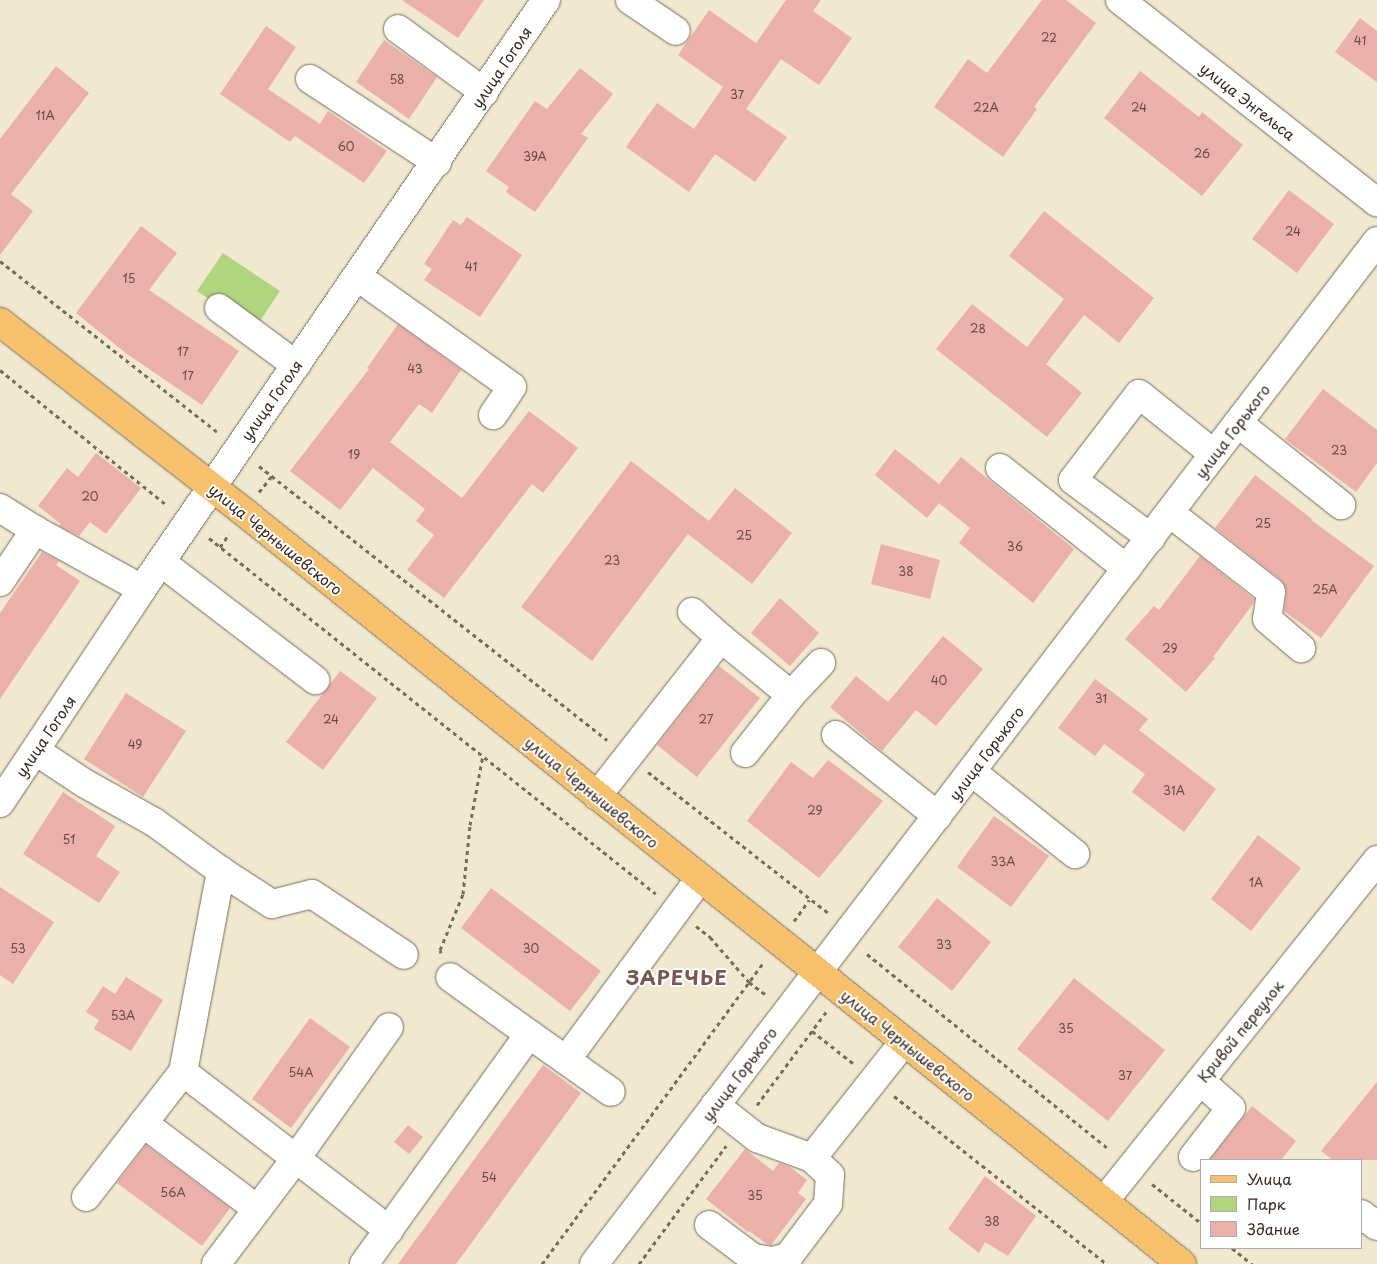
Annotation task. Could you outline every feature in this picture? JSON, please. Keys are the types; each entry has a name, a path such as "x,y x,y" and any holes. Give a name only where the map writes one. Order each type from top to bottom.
{"main road":[{"name":"улица Чернышевского","path":"0,322 212,487 1182,1264"}],"street":[{"name":"улица Гоголя","path":"0,803 142,589 162,563 212,487 437,162 546,0"},
{"path":"630,0 676,31"},
{"name":"улица Энгельса","path":"1120,0 1377,202"},
{"path":"398,29 484,92"},
{"path":"310,79 437,162"},
{"name":"улица Горького","path":"594,1264 1170,514 1377,241"},
{"path":"358,277 512,387 492,415"},
{"path":"219,308 296,365"},
{"path":"1151,538 1073,480 1139,394 1214,454"},
{"path":"1238,423 1341,505"},
{"path":"1000,468 1127,569"},
{"path":"0,508 35,530 142,589"},
{"path":"1170,514 1271,592 1268,619 1301,648"},
{"path":"0,582 35,530"},
{"path":"162,563 315,680"},
{"path":"692,612 791,695"},
{"path":"597,796 721,638"},
{"path":"745,753 791,695 821,663"},
{"path":"836,736 938,816"},
{"path":"36,751 84,783 154,822 221,871 272,904 312,894 404,955"},
{"path":"972,772 1075,854"},
{"name":"Кривой переулок","path":"1104,1202 1377,860"},
{"path":"86,1197 183,1072 221,871"},
{"path":"566,1060 700,878"},
{"path":"450,977 612,1092"},
{"path":"216,1264 297,1157 389,1027"},
{"path":"364,1264 529,1034"},
{"path":"812,1158 904,1042"},
{"path":"183,1072 297,1157 389,1230"},
{"path":"1193,1157 1231,1108 1200,1081"},
{"path":"709,1225 753,1258 773,1261 788,1257 828,1204 830,1175 812,1158 757,1138 715,1105"},
{"path":"143,1123 257,1210"},
{"path":"1362,1215 1377,1226"}],"path":[{"path":"0,261 628,757 850,929 868,954 1200,1222"},
{"path":"0,370 710,937 749,982 787,1011"},
{"path":"450,977 440,950 463,894 470,825 483,755"},
{"path":"542,1264 779,941"},
{"path":"868,954 812,1031 1107,1264"},
{"path":"1233,1249 1252,1264"}],"green space":[{"path":"223,253 280,291 254,330 197,291"}],"building":[{"path":"402,0 484,0 458,38"},
{"path":"786,0 821,0 813,11 852,38 819,85 781,59 746,109 787,137 755,182 715,154 689,192 626,147 657,103 694,129 723,87 678,55 709,10 756,43"},
{"path":"1042,0 1066,0 1096,23 1034,107 1037,109 1003,157 934,107 968,59 987,73"},
{"path":"1360,18 1377,31 1377,82 1335,52"},
{"path":"266,26 296,47 268,89 320,124 328,111 387,151 364,183 295,136 290,142 220,94"},
{"path":"384,40 437,77 409,119 356,82"},
{"path":"56,66 89,93 11,194 33,211 0,255 0,139"},
{"path":"580,68 613,94 581,134 588,138 535,212 506,192 509,187 486,171 535,101 547,109"},
{"path":"1140,71 1199,117 1202,112 1243,145 1202,196 1104,118"},
{"path":"1289,190 1334,224 1297,273 1252,239"},
{"path":"1044,211 1154,298 1119,343 1084,315 1046,364 1082,393 1047,437 936,349 972,304 1027,347 1064,299 1009,256"},
{"path":"467,217 522,255 480,317 424,280 432,269 424,264 453,220 461,225"},
{"path":"141,226 177,253 149,290 239,351 202,405 127,354 76,313"},
{"path":"398,324 461,370 432,413 419,404 390,442 462,498 529,411 578,448 543,493 532,484 444,598 407,570 434,535 416,521 425,509 373,468 340,510 290,471 369,369 367,368"},
{"path":"1323,389 1377,430 1377,463 1356,492 1285,439"},
{"path":"895,449 939,484 961,457 1074,549 1033,603 959,543 970,528 939,503 927,518 875,475"},
{"path":"96,453 141,488 106,534 90,522 79,536 59,526 61,524 38,506 67,468 78,477"},
{"path":"631,461 709,521 735,488 792,533 752,584 688,534 592,661 521,607"},
{"path":"1255,475 1311,520 1374,566 1321,638 1284,611 1286,594 1285,586 1281,580 1215,528"},
{"path":"881,544 940,560 930,599 871,584"},
{"path":"42,552 59,561 56,565 80,581 0,699 0,613"},
{"path":"1200,556 1254,599 1253,604 1213,657 1215,658 1186,692 1125,639 1154,606 1159,610"},
{"path":"780,598 819,633 790,666 751,633"},
{"path":"943,636 983,669 936,726 916,710 882,751 830,707 856,676 888,702"},
{"path":"719,666 760,698 697,777 657,745"},
{"path":"340,671 377,698 323,770 286,742"},
{"path":"1095,679 1148,719 1139,730 1216,789 1184,832 1132,792 1145,774 1104,744 1095,756 1058,728"},
{"path":"126,693 186,731 143,797 84,759"},
{"path":"828,760 883,801 819,878 747,821 791,762 813,778"},
{"path":"63,792 115,826 96,856 120,872 99,903 23,854"},
{"path":"994,816 1049,856 1011,907 957,867"},
{"path":"1258,835 1301,868 1251,931 1211,899"},
{"path":"0,887 54,922 13,984 0,975"},
{"path":"491,888 601,971 570,1011 461,928"},
{"path":"937,898 991,942 952,991 898,947"},
{"path":"126,977 163,1000 131,1051 94,1029 99,1020 86,1012 103,986 115,994"},
{"path":"1074,978 1165,1050 1108,1121 1017,1049"},
{"path":"310,1018 350,1047 291,1128 252,1099"},
{"path":"543,1065 581,1093 456,1264 398,1264"},
{"path":"1377,1082 1377,1160 1332,1159 1321,1151"},
{"path":"1252,1106 1296,1141 1282,1159 1211,1159"},
{"path":"408,1125 423,1137 409,1154 394,1142"},
{"path":"146,1145 230,1208 202,1246 117,1183"},
{"path":"745,1149 773,1171 779,1163 790,1167 807,1180 798,1193 806,1199 771,1245 748,1232 706,1199"},
{"path":"985,1176 1036,1216 1008,1256 985,1242 979,1253 948,1229"}],"district":[{"name":"ЗАРЕЧЬЕ","path":"677,977"}]}
